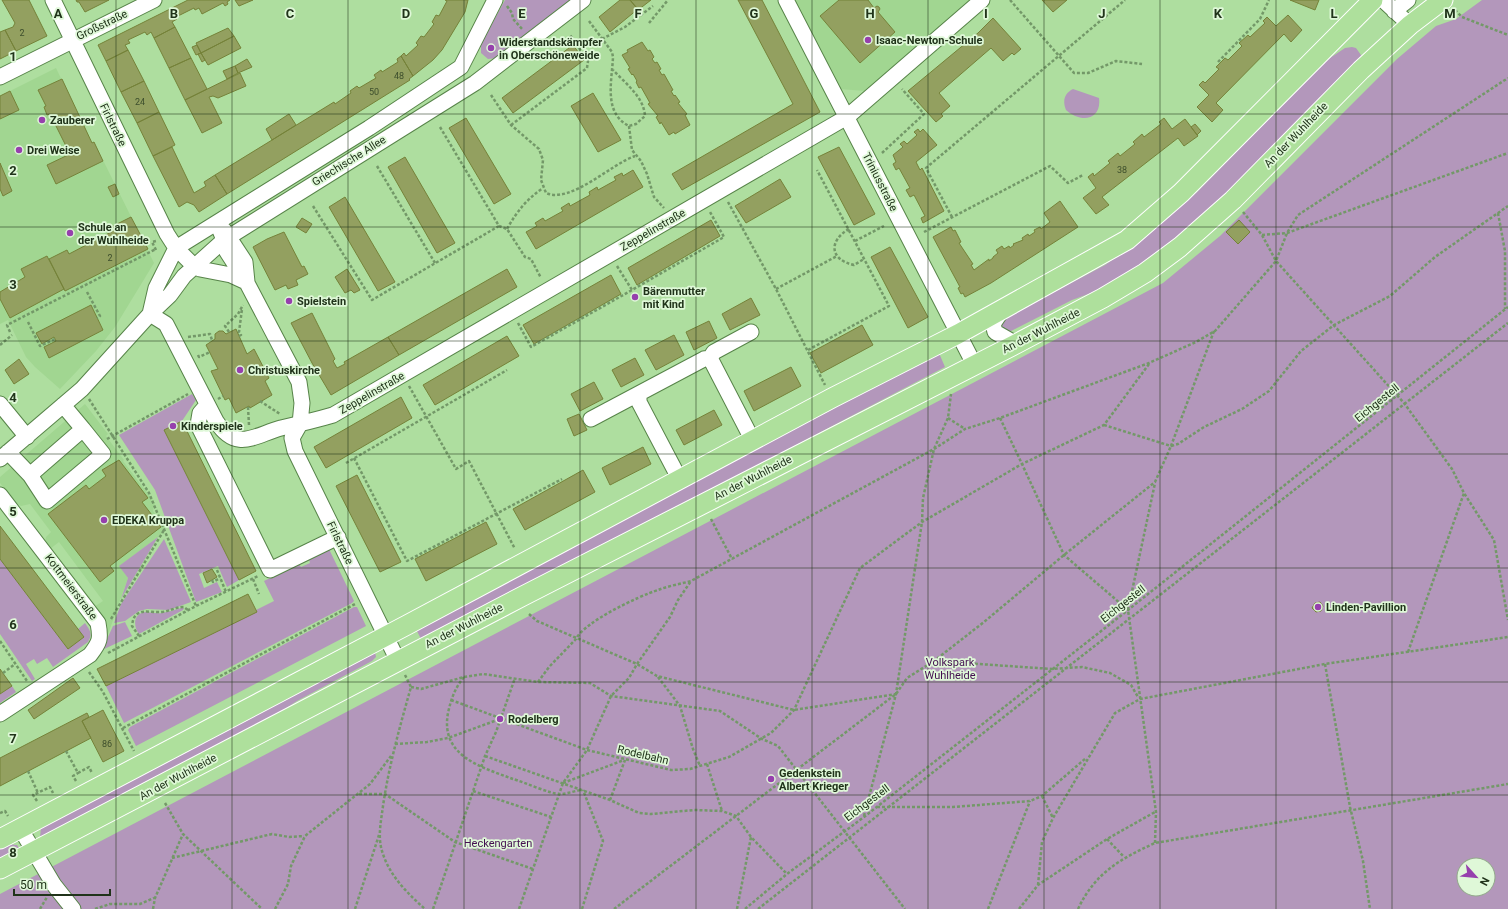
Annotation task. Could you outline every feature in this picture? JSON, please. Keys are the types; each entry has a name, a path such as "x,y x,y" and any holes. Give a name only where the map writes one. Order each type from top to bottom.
{"main road":[{"path":"0,839 14,822 386,636 753,440 958,334 1127,240 1192,182 1373,0"},
{"name":"An der Wuhlheide","path":"0,869 398,661 974,364 1016,344 1103,298 1145,273 1180,247 1233,200 1361,70 1410,25 1449,5"}],"street":[{"name":"Firlstraße","path":"53,0 167,234 176,248 194,266"},
{"name":"Großstraße","path":"0,76 154,0"},
{"name":"Griechische Allee","path":"227,238 475,82 583,0"},
{"name":"Triniusstraße","path":"786,0 974,364"},
{"name":"Zeppelinstraße","path":"300,424 333,415 341,411 847,117 982,0"},
{"path":"1383,0 1410,25"},
{"path":"1394,11 1408,0"},
{"name":"Griechische Allee","path":"217,223 369,128 461,67 499,1"},
{"path":"461,67 475,82"},
{"name":"Firlstraße","path":"217,223 227,238 227,252 247,283 299,382 302,402 300,424 292,438 295,451 398,661"},
{"path":"150,314 156,288 176,248 217,223"},
{"path":"63,405 103,454 47,501 30,475 4,455 27,437 63,405 82,389 150,314 170,295 194,266 227,238"},
{"path":"194,266 200,269 232,275 247,283"},
{"path":"1003,309 993,324 995,332 1016,344"},
{"path":"150,314 166,324 217,400 222,431 240,439 250,440 272,431 300,424"},
{"path":"591,419 704,359 710,358 714,352 751,332"},
{"path":"710,358 753,440"},
{"path":"639,394 639,402 680,480"},
{"path":"217,400 200,413 198,425 270,570 338,537"},
{"path":"0,404 27,437"},
{"path":"30,475 83,429"},
{"name":"Kottmeierstraße","path":"0,495 98,623 101,637"},
{"path":"0,714 85,658 97,646 101,637"},
{"path":"14,822 54,885 73,909"}],"path":[{"path":"649,23 668,0"},
{"path":"1010,0 1074,73 1088,73 1116,61 1142,64"},
{"path":"952,217 926,168 1125,0"},
{"path":"1218,62 1260,19 1269,0"},
{"path":"499,1 509,8 513,19 532,40"},
{"path":"1449,5 1462,17 1508,35"},
{"path":"602,38 625,27 653,6"},
{"path":"589,21 612,52 613,70 610,95 612,106 620,120 629,126"},
{"path":"511,125 587,68 588,61 570,35"},
{"path":"613,70 630,87 645,110 645,116 643,119 629,126"},
{"path":"538,682 549,666 576,639 578,634 594,622 627,603 658,589 691,581 934,449 965,429 1000,418 1149,363 1196,342 1215,330 1276,261 1287,233 1298,215 1508,78"},
{"path":"882,153 924,114 902,89"},
{"path":"491,95 511,125 539,149 543,160 541,180 543,188 546,193 552,196 568,193 635,156"},
{"path":"629,126 630,144 635,156 641,160 654,197 664,208"},
{"path":"440,127 499,226"},
{"path":"1262,235 1287,233 1508,153"},
{"path":"377,166 435,263"},
{"path":"924,232 1050,166 1068,182 1083,175"},
{"path":"808,350 889,306 817,170"},
{"path":"507,228 519,209 530,197 543,188"},
{"path":"1233,200 1262,235 1276,261 1404,403 1452,469 1464,493 1494,540 1508,620"},
{"path":"728,202 776,288 825,385"},
{"path":"313,206 372,300 499,226 507,228 525,257 531,259 541,278"},
{"path":"1104,425 1171,446 1178,444 1204,427 1242,410 1269,391 1301,351 1334,325 1390,296 1435,257 1508,206"},
{"path":"518,323 531,347 724,237 710,212"},
{"path":"1498,214 1505,250 1507,308"},
{"path":"855,241 884,226"},
{"path":"849,229 840,235 836,241 835,248 837,256 841,261 854,265 864,259"},
{"path":"10,332 7,325 156,249"},
{"path":"776,288 837,256"},
{"path":"618,266 632,290"},
{"path":"87,292 100,316 97,318"},
{"path":"229,332 225,326 242,308 245,302"},
{"path":"239,336 241,335 239,332 242,308"},
{"name":"Eichgestell","path":"745,909 787,874 864,817 1128,610 1507,308"},
{"path":"28,322 40,346 55,339"},
{"path":"758,909 849,836 890,807 1508,323"},
{"path":"1155,844 1156,812 1128,620 1128,610 1155,482 1171,446 1215,330"},
{"path":"183,336 189,337 210,334 212,340"},
{"path":"0,345 12,335"},
{"path":"189,337 192,344"},
{"path":"196,350 199,357 210,352"},
{"path":"794,710 860,568 922,522 1022,464 1104,425 1149,363"},
{"path":"267,374 277,369"},
{"path":"346,463 508,370"},
{"path":"409,386 456,469 469,461 515,549"},
{"path":"822,390 829,387"},
{"path":"82,389 149,493 196,606"},
{"path":"112,435 193,391"},
{"path":"864,817 896,694 922,522 923,498 934,449 948,418 951,393"},
{"path":"260,401 281,414"},
{"path":"248,407 249,426"},
{"path":"948,418 965,429"},
{"path":"1000,418 1064,555 1128,610"},
{"path":"354,458 407,561 562,479"},
{"path":"614,909 896,694 907,678 934,661 984,622 1155,482"},
{"path":"1408,652 1464,493"},
{"path":"711,519 732,559"},
{"path":"101,637 164,530"},
{"path":"217,570 226,592"},
{"path":"134,751 85,658 105,654 188,610 270,570"},
{"path":"212,580 213,582 220,578"},
{"path":"252,579 259,594"},
{"path":"519,909 562,783 587,750 611,696 630,678 637,664 670,617 678,600 691,581"},
{"path":"123,728 357,603"},
{"path":"139,636 132,626 136,615 141,612 162,612 184,607 188,610"},
{"path":"529,614 537,621 637,664 657,676 794,710 896,694"},
{"path":"1038,885 1042,842 1053,818 1115,713 1140,699 1326,664 1508,637"},
{"path":"0,641 34,692"},
{"path":"934,661 1052,669 1082,667 1110,673 1131,685 1140,699"},
{"path":"3,673 15,664"},
{"path":"1326,664 1352,811 1363,861 1370,909"},
{"path":"355,909 379,835 391,756 411,687 421,689 464,677 483,674 538,682 590,683 611,696 720,711 762,739 778,746 795,770 849,836 905,909"},
{"path":"657,676 680,706 693,749 700,766"},
{"path":"464,677 451,700 446,730 448,738 456,750 481,768 559,794 582,790"},
{"path":"433,909 485,756 515,678"},
{"name":"Rodelbahn","path":"451,700 587,750 671,770 700,766 729,757 771,733 794,710"},
{"path":"394,744 427,742 448,738 500,719"},
{"path":"66,751 78,773"},
{"path":"275,909 288,884 291,866 298,846 305,836 370,784 391,756"},
{"path":"485,756 610,800 639,813 651,814 694,810 722,811 736,816 751,837 787,874"},
{"path":"876,807 953,806 1030,801 1042,796 1089,756"},
{"path":"562,783 625,759"},
{"path":"610,800 625,759"},
{"path":"707,764 722,811"},
{"path":"76,781 73,776 78,773 89,768 92,772"},
{"path":"28,771 38,793"},
{"path":"1078,909 1085,894 1105,870 1124,857 1155,844 1508,784"},
{"path":"37,801 34,795 50,787 53,793"},
{"path":"473,790 551,818"},
{"path":"582,790 603,841 582,909"},
{"path":"358,794 385,794 455,842 533,869"},
{"path":"1042,796 1053,818"},
{"path":"988,909 1030,801"},
{"path":"165,803 182,834 262,909"},
{"path":"0,813 5,811 14,822"},
{"path":"1019,909 1038,885 1107,839 1156,812"},
{"path":"153,909 155,898 182,834"},
{"path":"172,858 200,850 213,849 272,834 289,837 305,836"},
{"path":"379,835 382,854 389,869 409,894 425,909"},
{"path":"738,909 751,837"},
{"path":"1107,839 1124,857"},
{"path":"95,909 110,904 140,904 155,898"}],"shaded area":[{"name":"Isaac-Newton-Schule","path":"794,0 970,0 865,91 840,89"},
{"name":"Schule an der Wuhlheide","path":"56,68 92,143 94,142 154,263 115,327 96,351 60,389 26,357 8,320 0,324 0,96"},
{"path":"85,404 108,434 106,436 124,460 123,461 155,503 153,511 164,526 163,533 120,566 128,578 106,640 94,607 103,601 59,542 50,549 45,542 46,537 51,532 30,504 21,506 17,504 0,483 0,477"}],"green space":[{"path":"505,0 573,0 497,58 488,59 481,53 481,44"},
{"name":"Volkspark Wuhlheide","path":"1482,0 1508,0 1508,909 0,909 0,894 1163,283 1220,236 1397,59 1436,26 1456,19"},
{"path":"1345,48 1356,48 1361,55 1360,59 1273,150 1175,244 1110,286 1072,300 1007,333 1003,331 1000,324 1005,318 1105,265 1148,235 1197,192 1327,60"},
{"path":"1073,89 1099,98 1099,106 1094,115 1089,118 1077,117 1066,110 1064,103 1065,97"},
{"path":"939,353 945,367 422,641 416,629"},
{"path":"192,394 196,400 182,421 164,430 239,580 227,587 218,566 199,574 204,588 217,582 222,592 196,602 155,490 119,435"},
{"path":"158,537 121,599 128,578 119,566"},
{"path":"164,539 191,602 169,610 147,609 139,611 125,621 114,623 121,604"},
{"path":"329,549 354,601 352,603 124,723 106,686 274,601 264,581 299,564 301,567 310,563 309,559"},
{"path":"0,559 68,649 84,637 78,629 85,623 90,632 88,642 53,667 47,658 37,664 34,659 26,664 35,679 32,681 0,634"},
{"path":"354,607 357,607 366,626 136,746 128,730 130,727"},
{"path":"184,608 183,610 139,634 137,631 135,620 136,617 142,613 162,613"},
{"path":"125,622 132,636 102,650 113,626"},
{"path":"375,652 376,657 372,661 297,701 277,714 40,838 41,827"},
{"path":"12,686 16,692 0,703 0,694"},
{"path":"7,844 17,845 19,848 18,853 0,864 0,847"}],"building":[{"path":"2,0 29,0 47,36 16,51 5,30 13,27 15,23"},
{"path":"76,0 109,0 85,12"},
{"path":"188,0 230,0 225,6 223,3 202,14 199,8 195,10 194,8 176,17 177,19 172,22 175,27 154,38 151,32 147,35 145,32 128,40 130,43 125,45 128,50 106,61 98,45"},
{"path":"235,0 253,0 239,6"},
{"path":"445,0 468,0 465,12 442,50 433,60 413,76 401,56 404,53 406,56 418,45 416,43 421,36 424,37 434,24 432,22 436,15 439,16 447,1"},
{"path":"620,0 630,0 638,9 610,32 599,17"},
{"path":"630,0 651,0 638,10"},
{"path":"738,0 762,0 820,112 682,190 672,174 793,104"},
{"path":"839,0 868,0 874,8 877,6 879,7 880,9 878,12 895,32 860,63 820,16"},
{"path":"1042,0 1067,0 1053,12"},
{"path":"1290,0 1319,0 1315,10"},
{"path":"1288,15 1302,30 1291,42 1284,34 1216,103 1223,110 1212,122 1197,107 1209,95 1199,85 1203,81 1205,83 1219,69 1216,67 1225,58 1228,60 1242,46 1239,43 1248,35 1250,37 1265,23 1263,21 1267,17 1276,26"},
{"path":"993,18 1021,49 1014,55 1012,53 1003,61 991,48 939,93 950,106 941,114 943,116 936,122 908,91 978,33"},
{"path":"175,27 191,58 169,68 154,38"},
{"path":"228,28 234,36 201,53 196,43"},
{"path":"5,30 16,51 0,59 0,32"},
{"path":"234,36 241,48 208,65 201,53"},
{"path":"642,42 648,51 650,50 654,57 652,59 655,63 657,62 661,69 659,70 662,75 664,74 673,90 671,91 687,114 685,115 690,125 675,134 674,132 669,135 661,122 660,124 656,117 658,116 648,104 650,103 641,87 639,88 636,82 637,81 628,69 630,68 622,55 628,52 627,50"},
{"path":"197,45 201,53 196,55 192,47"},
{"path":"573,45 584,60 513,113 502,98"},
{"path":"128,50 144,81 121,92 106,61"},
{"path":"201,53 205,60 202,62 198,54"},
{"path":"401,56 413,76 409,79 410,80 227,194 215,175 334,102 335,104 351,93 350,91 357,86 359,88 376,78 374,75 398,62 397,59"},
{"path":"191,58 207,89 185,100 169,68"},
{"path":"247,59 252,67 238,73 235,66"},
{"path":"235,66 238,73 227,79 223,71"},
{"path":"240,73 246,86 218,98 213,96 209,97 222,123 202,133 185,100"},
{"path":"62,79 92,143 94,142 103,161 56,184 47,165 68,155 64,147 66,146 50,114 47,115 44,107 46,106 38,90"},
{"path":"144,81 159,112 137,123 121,92"},
{"path":"10,91 19,110 0,119 0,96"},
{"path":"593,93 621,140 598,152 571,106"},
{"path":"159,112 175,145 153,156 137,123"},
{"path":"289,114 296,125 272,140 266,129"},
{"path":"466,118 511,194 494,204 449,128"},
{"path":"1164,118 1172,129 1185,119 1198,136 1184,146 1178,138 1102,197 1109,205 1096,214 1083,198 1096,188 1088,177 1093,173 1094,176 1110,163 1108,161 1118,153 1120,156 1135,144 1133,142 1142,134 1144,137 1161,124 1159,122"},
{"path":"1195,124 1201,131 1197,135 1191,127"},
{"path":"918,129 920,132 923,129 937,145 916,162 920,170 922,168 944,211 923,223 921,218 925,216 914,195 910,197 906,190 910,188 899,168 896,170 893,164 896,162 893,155 903,147 900,144 904,141 907,144 917,135 914,132"},
{"path":"172,147 194,193 206,186 204,182 215,175 227,194 199,212 194,205 187,202 179,207 153,156"},
{"path":"839,147 875,214 854,225 818,157"},
{"path":"405,157 455,243 437,253 388,167"},
{"path":"0,163 12,191 3,196 0,189"},
{"path":"633,170 643,187 536,249 526,232 537,226 535,223 543,218 545,221 563,211 561,208 569,203 570,206 590,195 589,192 597,187 598,190 616,180 614,177 622,173 623,176"},
{"path":"780,179 791,197 746,223 735,206"},
{"path":"115,184 119,194 113,197 108,187"},
{"path":"345,197 395,282 378,291 329,207"},
{"path":"1060,201 1078,227 991,283 965,297 963,293 961,294 958,288 960,287 933,237 951,227 953,231 955,230 961,242 959,243 973,264 971,265 974,270 989,259 989,261 993,258 998,253 996,250 1002,246 1004,249 1009,246 1010,248 1014,245 1013,244 1023,240 1022,238 1028,234 1029,236 1035,232 1034,230 1040,227 1041,229 1050,222 1044,213"},
{"path":"131,217 148,249 65,291 49,259 67,250 69,254 115,230 113,226"},
{"path":"302,218 312,224 306,233 296,227"},
{"path":"711,220 720,236 637,285 628,268"},
{"path":"1239,220 1250,232 1238,244 1226,232"},
{"path":"284,232 302,267 304,266 308,274 296,280 298,285 288,289 286,285 275,290 253,247"},
{"path":"890,247 928,317 908,328 871,257"},
{"path":"47,256 64,289 10,318 0,299 0,292 25,277 21,269"},
{"path":"347,269 360,290 354,293 351,290 345,293 335,277"},
{"path":"507,269 517,287 399,355 388,337"},
{"path":"611,275 621,294 534,344 523,325"},
{"path":"751,298 760,315 730,330 722,314"},
{"path":"91,305 103,330 49,358 44,347 56,341 54,337 42,344 36,333"},
{"path":"312,313 335,359 333,361 337,368 345,364 344,362 388,337 399,355 331,395 291,323"},
{"path":"709,321 717,338 694,350 686,332"},
{"path":"862,325 873,345 821,373 810,353"},
{"name":"Christuskirche","path":"236,329 247,354 254,349 269,378 265,381 272,395 250,408 249,406 236,413 229,398 225,400 211,371 218,369 206,345 215,339 215,334 219,331 223,331 226,334"},
{"path":"674,335 684,355 656,370 645,350"},
{"path":"507,336 519,356 435,405 423,385"},
{"path":"635,358 644,375 621,387 612,370"},
{"path":"19,359 29,374 14,384 5,370"},
{"path":"791,367 801,386 754,411 744,391"},
{"path":"594,382 603,399 580,411 571,394"},
{"path":"401,397 412,418 326,468 314,447"},
{"path":"714,410 722,425 684,445 676,430"},
{"path":"579,414 587,430 574,436 567,419"},
{"path":"182,421 256,571 239,580 164,430"},
{"path":"643,447 651,464 610,485 602,468"},
{"name":"EDEKA Kruppa","path":"119,460 148,498 142,502 161,527 110,566 114,571 100,582 48,514 86,485 89,489 106,476 102,470"},
{"path":"583,470 595,492 525,530 513,509"},
{"path":"357,475 401,562 380,572 336,486"},
{"path":"486,522 497,544 426,581 415,559"},
{"path":"0,526 84,637 68,649 0,559"},
{"path":"212,569 217,577 207,583 203,573"},
{"path":"248,594 257,612 106,686 97,669"},
{"name":"Linden-Pavillion","path":"1320,602 1323,606 1321,611 1316,612 1312,608 1315,603"},
{"path":"0,669 12,686 0,694"},
{"path":"73,678 80,688 34,719 28,710"},
{"path":"103,710 124,751 103,762 82,721"},
{"path":"87,713 89,717 82,721 91,738 0,786 0,758"}],"place":[{"name":"Isaac-Newton-Schule","path":"868,40"},
{"name":"Widerstandskämpfer in Oberschöneweide","path":"491,48"},
{"name":"Zauberer","path":"42,120"},
{"name":"Drei Weise","path":"19,150"},
{"name":"Schule an der Wuhlheide","path":"70,233"},
{"name":"Bärenmutter mit Kind","path":"635,297"},
{"name":"Spielstein","path":"289,301"},
{"name":"Christuskirche","path":"240,370"},
{"name":"Kinderspiele","path":"173,426"},
{"name":"EDEKA Kruppa","path":"104,520"},
{"name":"Linden-Pavillion","path":"1318,607"},
{"name":"Rodelberg","path":"500,719"},
{"name":"Gedenkstein Albert Krieger","path":"771,779"}],"park label":[{"name":"Heckengarten","path":"498,843"}]}
